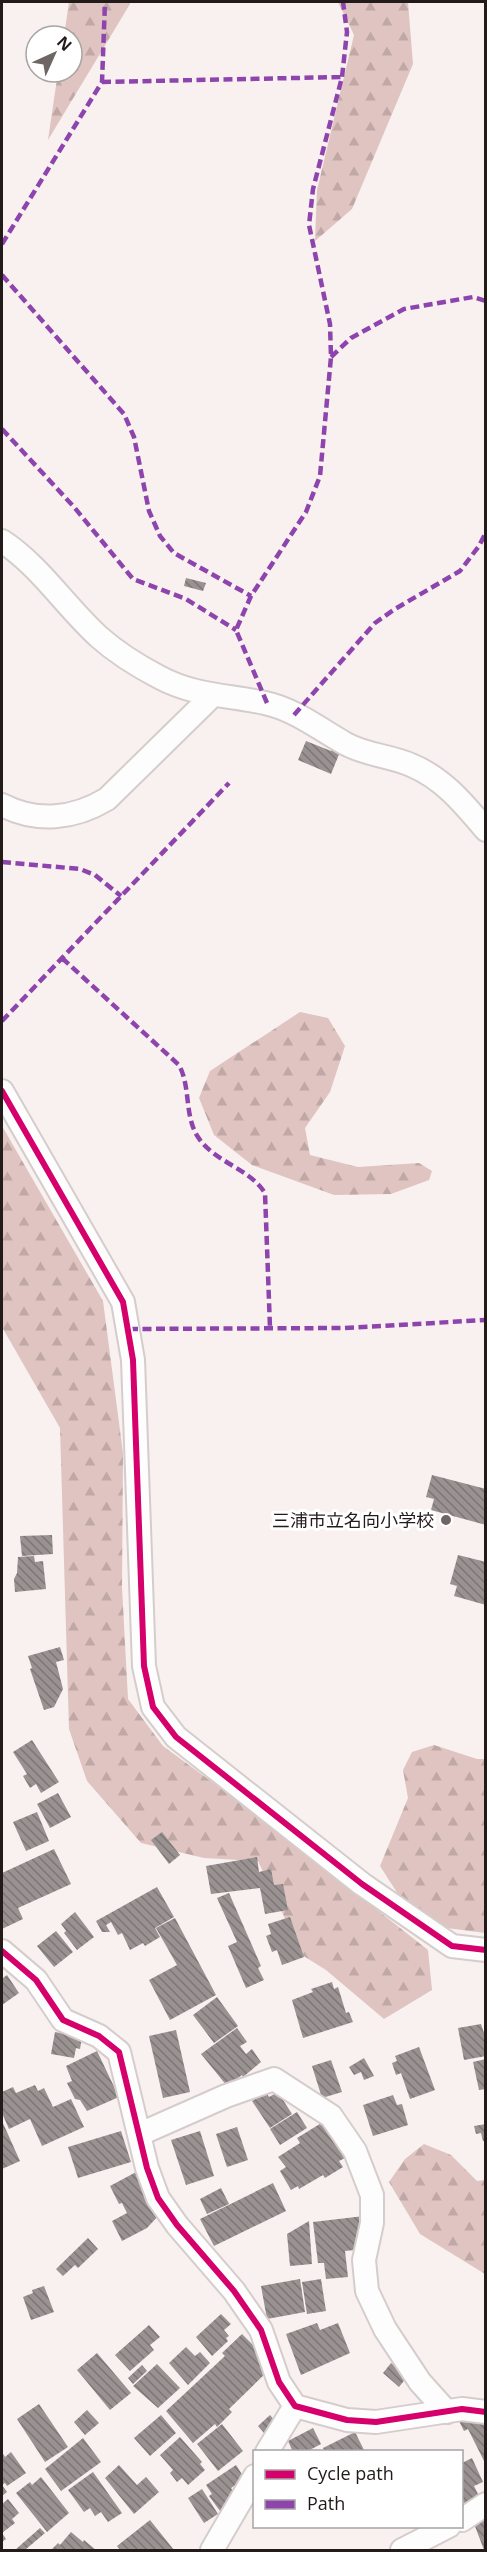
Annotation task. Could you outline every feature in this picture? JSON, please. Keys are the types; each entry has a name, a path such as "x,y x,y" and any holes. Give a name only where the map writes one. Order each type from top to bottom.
{"street":[{"path":"2,541 13,548 47,580 99,636 124,656 161,679 212,696 267,703 294,715 349,746 412,765 453,791 486,830"},
{"path":"2,805 25,814 57,817 92,808 106,799 212,696"},
{"path":"2,1091 123,1302 133,1360 144,1666 153,1707 176,1737 362,1884 452,1946 486,1950"},
{"path":"2,1951 36,1980 63,2020 99,2036 119,2052 147,2168 158,2198 234,2291 261,2331 279,2382 295,2406 347,2420 376,2422 462,2409 486,2412"},
{"path":"140,2134 226,2096 274,2079 331,2116 355,2151 372,2195 372,2223 364,2260 367,2290 385,2329 420,2382 447,2412"},
{"path":"268,2450 295,2406"},
{"path":"212,2550 253,2479"},
{"path":"463,2519 486,2504"},
{"path":"402,2550 445,2528"}],"green space":[{"path":"69,2 130,2 84,80 84,24 66,24"},
{"path":"338,2 408,2 413,64 352,209 315,241 317,190 354,35"},
{"path":"56,84 82,84 48,140"},
{"path":"300,1012 328,1018 345,1046 330,1092 305,1128 310,1155 358,1167 419,1163 432,1171 429,1180 391,1194 334,1195 252,1165 214,1135 199,1098 210,1071"},
{"path":"2,1126 103,1301 123,1453 122,1587 128,1699 163,1746 253,1812 428,1950 432,1990 384,2019 326,1970 302,1955 258,1861 204,1858 141,1843 87,1781 69,1729 60,1428 2,1327"},
{"path":"434,1745 477,1759 485,1759 485,1933 447,1928 398,1894 380,1866 408,1798 403,1770 412,1752"},
{"path":"424,2144 451,2155 477,2181 485,2180 485,2274 420,2234 389,2182 405,2159"}],"building":[{"path":"186,578 206,583 203,591 184,586"},
{"path":"306,741 331,751 332,748 340,752 331,774 298,760"},
{"path":"432,1475 486,1489 486,1525 431,1510 434,1499 426,1497"},
{"path":"52,1535 53,1554 22,1556 20,1536"},
{"path":"458,1555 486,1562 486,1605 454,1596 457,1586 450,1584"},
{"path":"34,1556 35,1562 43,1561 46,1589 15,1592 14,1579 17,1573 18,1557"},
{"path":"60,1647 64,1660 56,1662 63,1689 54,1707 44,1710 28,1656"},
{"path":"32,1740 59,1782 41,1793 36,1784 30,1788 23,1776 27,1774 13,1752"},
{"path":"58,1793 71,1817 50,1828 37,1804"},
{"path":"37,1812 49,1841 26,1851 13,1822"},
{"path":"162,1832 180,1855 169,1864 151,1840"},
{"path":"54,1849 71,1884 18,1908 23,1919 2,1929 2,1873"},
{"path":"257,1857 259,1872 271,1869 274,1885 283,1884 288,1910 265,1914 260,1888 211,1894 206,1866"},
{"path":"157,1887 174,1917 155,1928 160,1937 145,1946 143,1943 130,1950 122,1933 118,1935 111,1922 106,1925 110,1932 102,1932 96,1921"},
{"path":"229,1893 261,1966 258,1968 264,1980 246,1988 228,1946 237,1942 217,1898"},
{"path":"75,1912 94,1937 77,1950 64,1933 66,1931 61,1924"},
{"path":"290,1917 304,1957 282,1965 277,1950 272,1952 266,1936 271,1934 268,1924"},
{"path":"175,1918 216,1995 170,2020 149,1980 177,1965 156,1928"},
{"path":"56,1931 73,1952 54,1967 37,1946"},
{"path":"2,1975 3,1978 7,1975 19,1993 2,2005"},
{"path":"332,1982 334,1989 338,1987 346,2013 349,2012 353,2022 303,2038 292,2000 313,1992 311,1989"},
{"path":"217,1997 238,2026 214,2043 193,2015"},
{"path":"481,2024 486,2039 486,2056 464,2060 458,2028"},
{"path":"237,2028 247,2042 240,2046 246,2054 252,2049 261,2062 243,2077 242,2075 227,2086 201,2054"},
{"path":"176,2030 190,2092 163,2098 149,2036"},
{"path":"55,2032 82,2037 80,2049 76,2048 74,2058 51,2054"},
{"path":"419,2047 435,2090 410,2099 401,2073 396,2075 392,2063 397,2061 395,2056"},
{"path":"97,2051 119,2097 87,2111 80,2100 75,2099 67,2083 72,2081 66,2066"},
{"path":"364,2058 374,2076 364,2080 361,2072 354,2075 349,2067"},
{"path":"486,2059 486,2089 479,2090 473,2062"},
{"path":"331,2060 342,2092 322,2098 312,2066"},
{"path":"35,2085 38,2091 44,2088 53,2107 71,2099 84,2127 42,2146 30,2119 9,2129 2,2113 2,2092 13,2087 16,2093"},
{"path":"266,2092 269,2097 278,2092 292,2114 270,2128 252,2101"},
{"path":"393,2095 397,2105 402,2104 408,2125 373,2136 363,2105"},
{"path":"297,2112 307,2128 280,2145 270,2129"},
{"path":"2,2121 20,2161 2,2169"},
{"path":"323,2122 345,2158 339,2161 343,2167 325,2178 323,2175 299,2189 298,2186 291,2190 280,2171 286,2167 278,2157 300,2143 297,2138"},
{"path":"486,2124 486,2141 483,2141 481,2133 476,2134 474,2126"},
{"path":"237,2127 248,2160 227,2167 216,2134"},
{"path":"121,2131 131,2162 78,2178 68,2147"},
{"path":"200,2131 214,2176 186,2185 171,2140"},
{"path":"138,2171 160,2214 147,2228 122,2241 112,2221 127,2213 122,2203 119,2204 110,2186"},
{"path":"273,2183 286,2211 214,2246 200,2219"},
{"path":"221,2188 229,2204 207,2214 200,2199"},
{"path":"364,2216 364,2249 345,2251 348,2277 326,2279 324,2263 318,2263 313,2222"},
{"path":"309,2221 312,2264 290,2266 287,2234"},
{"path":"88,2238 98,2249 78,2268 75,2265 63,2276 56,2269"},
{"path":"300,2279 305,2312 267,2319 261,2286"},
{"path":"321,2279 326,2311 307,2314 302,2282"},
{"path":"44,2286 54,2312 31,2320 23,2297 33,2293 32,2290"},
{"path":"221,2314 231,2324 224,2330 229,2336 226,2338 228,2341 212,2356 196,2337"},
{"path":"317,2323 320,2330 338,2323 350,2353 301,2375 286,2334"},
{"path":"149,2325 160,2337 150,2345 154,2350 130,2371 115,2355"},
{"path":"242,2334 265,2357 271,2368 229,2409 232,2412 217,2427 215,2424 193,2443 166,2411 225,2356 222,2353"},
{"path":"186,2347 195,2356 200,2352 210,2363 188,2385 169,2363"},
{"path":"97,2353 131,2393 110,2410 77,2370"},
{"path":"391,2363 407,2377 399,2387 383,2373"},
{"path":"157,2364 180,2388 158,2408 133,2386"},
{"path":"142,2365 147,2371 133,2384 128,2378"},
{"path":"39,2404 68,2447 45,2462 17,2419"},
{"path":"87,2410 99,2423 85,2435 74,2422"},
{"path":"161,2415 176,2433 150,2456 134,2438"},
{"path":"270,2415 276,2422 264,2433 258,2426"},
{"path":"458,2419 486,2420 486,2465 468,2429 464,2431"},
{"path":"222,2424 243,2451 218,2471 197,2444"},
{"path":"313,2428 321,2444 310,2450 292,2450 288,2441"},
{"path":"355,2432 364,2450 324,2450 323,2448"},
{"path":"180,2437 202,2462 200,2464 205,2470 188,2485 182,2478 177,2482 170,2473 173,2470 160,2455"},
{"path":"83,2438 101,2462 61,2491 45,2469"},
{"path":"2,2452 5,2457 11,2452 26,2473 7,2486 5,2483 2,2485"},
{"path":"472,2458 483,2482 474,2486 480,2498 465,2505 463,2500 463,2462"},
{"path":"119,2465 137,2485 146,2477 159,2492 134,2514 105,2478"},
{"path":"236,2465 245,2479 231,2488 236,2495 232,2503 220,2511 209,2496 212,2494 206,2485"},
{"path":"93,2472 122,2513 108,2522 101,2512 95,2516 90,2508 84,2512 68,2490"},
{"path":"41,2477 69,2513 47,2532 16,2493 30,2482 32,2485"},
{"path":"2,2485 7,2492 2,2496"},
{"path":"202,2489 218,2514 204,2523 188,2498"},
{"path":"8,2499 19,2513 12,2519 15,2523 2,2533 2,2504"},
{"path":"486,2515 486,2550 484,2550 473,2521"},
{"path":"150,2520 174,2550 120,2550 117,2546"},
{"path":"40,2528 45,2533 25,2550 15,2550"},
{"path":"71,2532 96,2550 51,2550 58,2543 60,2545"}],"marked path":[{"path":"2,244 102,82 105,2"},
{"path":"267,703 236,630 251,596 306,512 320,476 331,357 330,324 309,225 313,189 342,77 347,32 343,2"},
{"path":"102,82 342,77"},
{"path":"2,275 124,414 134,437 149,511 160,536 174,553 251,596"},
{"path":"331,357 351,338 404,309 473,297 486,301"},
{"path":"2,429 74,507 133,579 186,599 236,630"},
{"path":"294,715 375,623 460,571 479,546 486,532"},
{"path":"2,1021 229,783"},
{"path":"2,862 80,869 95,875 121,896"},
{"path":"62,958 179,1065 185,1083 191,1120 198,1137 213,1153 250,1177 265,1193 270,1328"},
{"path":"129,1329 344,1328 486,1320"}],"cycle path":[{"path":"2,1091 123,1302 133,1360 144,1666 153,1707 176,1737 362,1884 452,1946 486,1950"},
{"path":"2,1951 36,1980 63,2020 99,2036 119,2052 147,2168 158,2198 177,2225 234,2291 261,2330 279,2382 295,2406 347,2420 376,2422 462,2409 486,2412"}],"place":[{"name":"三浦市立名向小学校","path":"446,1520"}]}
